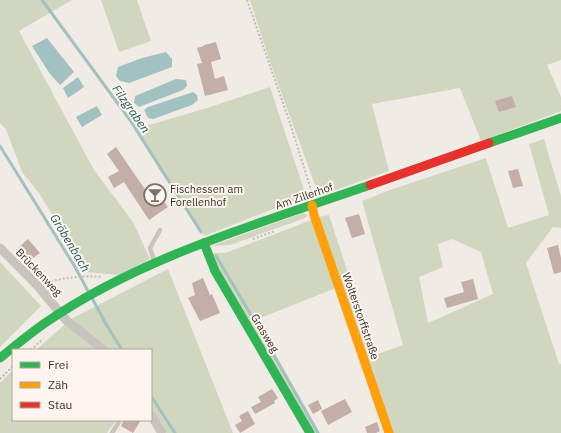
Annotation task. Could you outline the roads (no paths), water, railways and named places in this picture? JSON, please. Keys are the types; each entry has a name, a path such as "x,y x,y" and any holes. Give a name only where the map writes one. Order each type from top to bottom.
{"street":[{"name":"Am Zillerhof","path":"0,358 14,345 61,312 121,279 155,263 204,243 561,118"},
{"name":"Wolterstorffstraße","path":"314,205 316,223 389,433"},
{"name":"Grasweg","path":"204,243 215,271 310,433"},
{"name":"Brückenweg","path":"0,248 36,284 61,312 66,320 103,349"},
{"path":"152,417 162,433"}],"lane":[{"path":"155,263 150,248 160,230"},
{"path":"112,433 119,421"}],"water":[{"path":"47,38 74,72 60,85 50,74 32,46"},
{"path":"166,52 172,59 172,67 129,83 120,81 116,76 118,67 142,58"},
{"path":"78,77 84,87 68,98 63,88"},
{"path":"176,79 186,80 187,86 183,90 139,107 134,103 135,96"},
{"path":"193,92 197,95 198,100 192,105 153,119 148,118 144,110 148,107"},
{"path":"97,106 102,115 82,127 76,117"}],"waterway":[{"name":"Filzgraben","path":"42,0 130,120 201,232"},
{"name":"Gröbenbach","path":"0,146 75,267 89,293"},
{"path":"216,256 318,433"},
{"name":"Gröbenbach","path":"92,298 121,349"},
{"name":"Gröbenbach","path":"152,398 175,433"}],"place":[{"name":"Fischessen am Forellenhof","path":"155,195"}]}
